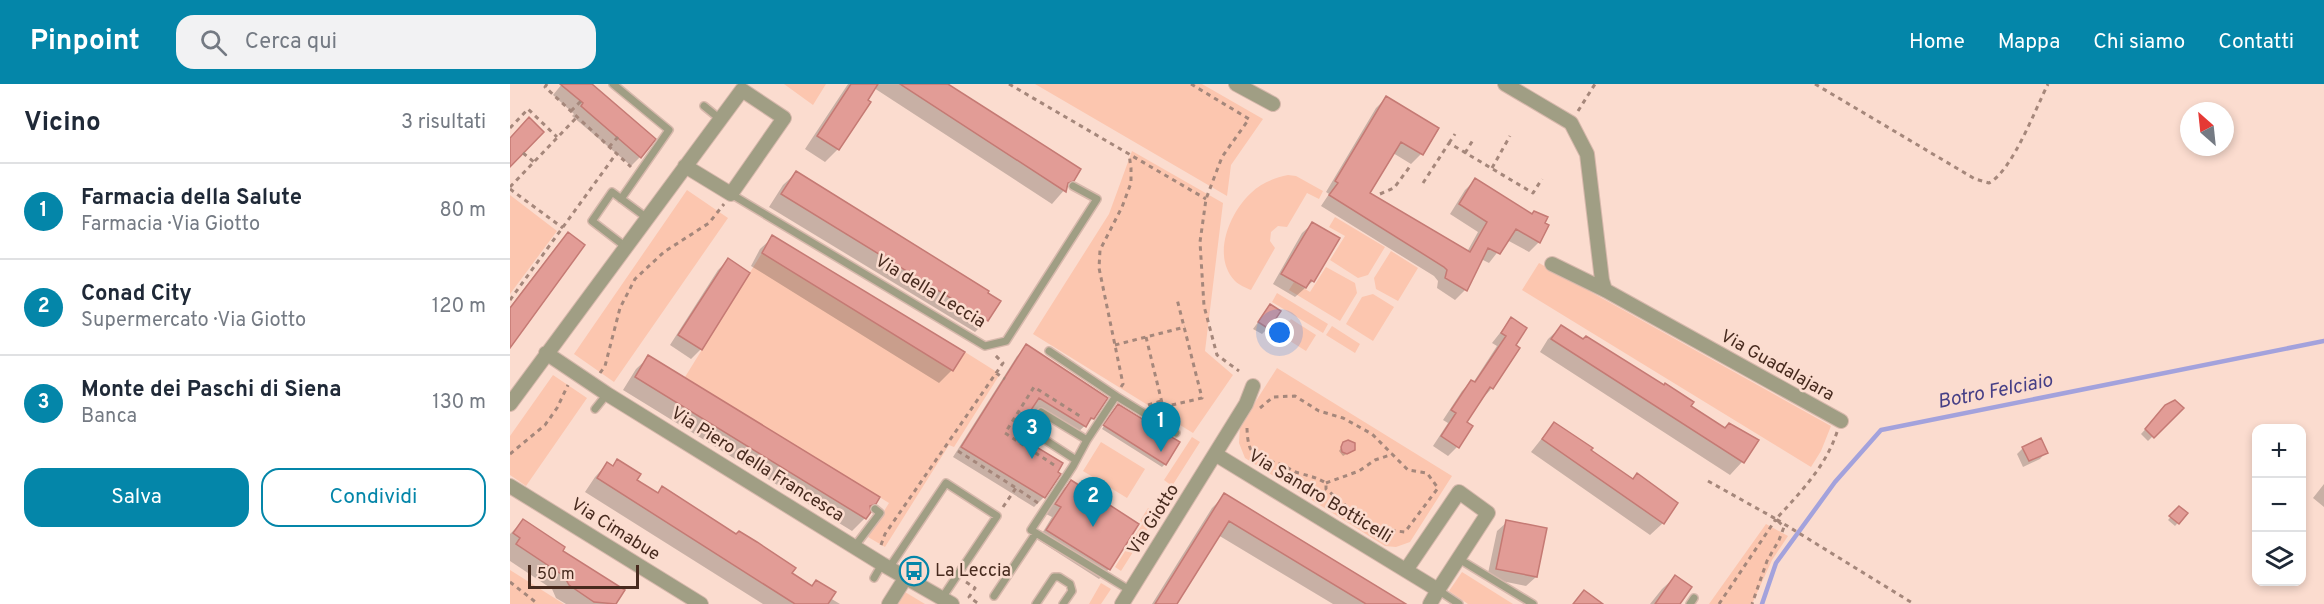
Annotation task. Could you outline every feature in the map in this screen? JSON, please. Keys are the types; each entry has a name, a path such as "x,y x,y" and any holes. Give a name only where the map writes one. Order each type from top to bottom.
{"street":[{"path":"1236,84 1273,104"},
{"path":"1504,84 1571,123 1587,154 1605,290"},
{"path":"510,404 742,90 784,118 731,194"},
{"name":"Via della Leccia","path":"686,166 731,194"},
{"name":"Via Guadalajara","path":"1552,264 1605,290 1841,421"},
{"name":"Via Piero della Francesca","path":"546,353 607,394 885,566 947,601"},
{"name":"Via Giotto","path":"1122,604 1215,454 1251,409 1252,386"},
{"name":"Via Sandro Botticelli","path":"1215,454 1343,526 1438,590"},
{"name":"Via Cimabue","path":"510,486 701,604"},
{"path":"1406,570 1459,492 1488,513 1430,604"},
{"path":"889,604 906,577"}],"lane":[{"path":"613,84 669,130 621,199"},
{"path":"704,106 720,119"},
{"name":"Via della Leccia","path":"731,194 985,346 1006,341 1097,199 1073,186"},
{"path":"626,247 592,221 612,192 647,218"},
{"path":"1049,351 1176,433"},
{"path":"595,410 607,394"},
{"path":"1116,396 1031,530 1131,591"},
{"path":"1076,460 1030,430 1041,412 1087,440"},
{"path":"874,578 946,483 997,516 947,601"},
{"path":"855,546 880,513 875,510"},
{"path":"994,596 1036,533"},
{"path":"1459,559 1533,604"},
{"path":"1036,604 1054,577 1059,577 1070,585 1072,591 1064,604"},
{"path":"1438,590 1459,604"}],"path":[{"path":"1009,84 1206,198"},
{"path":"1191,84 1249,119 1222,157 1206,198 1200,242 1204,306 1217,356 1239,371"},
{"path":"1571,123 1595,84"},
{"path":"1815,84 1975,179 1989,183 1998,178 2008,164 2048,84"},
{"path":"545,85 639,174"},
{"path":"571,111 581,101"},
{"path":"510,128 528,109 557,137"},
{"path":"563,228 510,188 577,117"},
{"path":"1423,183 1455,134"},
{"path":"1492,168 1510,136"},
{"path":"609,147 618,137"},
{"path":"1466,153 1473,140"},
{"path":"1449,143 1533,193 1542,179"},
{"path":"523,153 534,162"},
{"path":"1116,396 1123,384 1099,268 1100,250 1122,207 1131,183 1129,153"},
{"path":"510,300 616,154"},
{"path":"1380,194 1394,188 1411,165"},
{"path":"600,372 605,366 620,308 635,279 664,252 709,223 718,211"},
{"path":"1146,337 1162,407 1202,398 1177,299"},
{"path":"1115,345 1185,327"},
{"path":"881,545 885,534 1003,363 985,346"},
{"path":"995,373 1005,379"},
{"path":"510,454 545,425 557,408 568,385"},
{"path":"1251,409 1273,397 1294,396 1320,411 1343,418 1372,434 1408,470 1427,473 1438,488 1405,532 1380,529 1352,511 1326,489 1326,483"},
{"path":"1251,419 1247,426 1247,444 1259,459 1282,465 1299,473 1313,475 1326,483"},
{"name":"Via Guadalajara","path":"1719,604 1776,519 1803,490 1831,449 1841,421"},
{"path":"958,451 1046,508"},
{"path":"1326,483 1359,471 1375,460 1393,454"},
{"path":"1707,481 1790,526 1809,541 1914,604"},
{"path":"1010,496 1016,488"},
{"path":"1343,526 1352,511"},
{"path":"1752,604 1767,561 1784,527 1776,519"},
{"path":"510,582 538,604"},
{"path":"974,589 969,597 979,604"}],"shaded area":[{"path":"784,84 826,84 813,105"},
{"path":"1035,84 1202,84 1263,119 1231,165 1227,196"},
{"path":"1132,151 1223,203 1205,351 1233,375 1193,433 1033,334 1109,214"},
{"path":"1288,175 1296,176 1323,191 1319,199 1307,193 1287,227 1278,226 1271,232 1270,241 1275,248 1251,290 1237,282 1228,271 1224,259 1226,235 1236,211 1251,193 1268,181"},
{"path":"687,190 728,218 614,382 574,354"},
{"path":"510,195 557,231 510,294"},
{"path":"1335,217 1385,247 1368,275 1358,278 1330,260 1345,236 1329,227"},
{"path":"1391,251 1418,268 1398,301 1376,289 1374,278"},
{"path":"762,253 953,371 965,352 1000,374 954,447 949,445 885,547 868,537 889,503 685,377"},
{"path":"1539,263 1831,426 1821,451 1811,467 1522,290"},
{"path":"1326,267 1355,283 1357,293 1340,321 1289,290 1294,282 1310,292"},
{"path":"1277,293 1328,324 1323,333 1272,302"},
{"path":"1373,294 1394,307 1373,341 1346,324 1362,297"},
{"path":"1291,319 1316,335 1306,351 1274,331 1279,323 1286,326"},
{"path":"1332,326 1360,344 1355,353 1326,335"},
{"path":"1277,368 1452,476 1410,542 1396,547 1385,546 1245,458 1239,443 1240,426"},
{"path":"553,375 587,398 526,486 510,475 510,436"},
{"path":"1192,437 1200,442 1172,486 1164,480"},
{"path":"1101,442 1145,469 1127,498 1083,471"},
{"path":"1148,508 1157,514 1121,571 1115,567 1143,523 1140,521"},
{"path":"1766,524 1788,536 1772,560 1752,604 1709,604"},
{"path":"510,570 564,604 510,604"},
{"path":"1462,572 1513,604 1468,604 1449,591"},
{"path":"1101,583 1111,589 1101,604 1089,604"},
{"path":"905,592 925,604 898,604"}],"building":[{"path":"560,84 592,84 656,139 641,158 581,106 583,103"},
{"path":"851,84 878,84 868,100 871,102 839,150 817,136"},
{"path":"900,84 948,84 1081,169 1074,181 1068,183 1066,192"},
{"path":"1386,96 1439,128 1423,155 1401,142 1370,193 1470,252 1487,222 1459,204 1475,178 1532,214 1534,211 1548,217 1545,223 1549,225 1540,243 1516,229 1500,254 1488,248 1467,291 1445,278 1447,270 1444,267 1329,195 1338,183 1335,181"},
{"path":"529,117 544,132 510,167 510,138"},
{"path":"796,171 989,291 988,293 1001,301 988,321 781,194"},
{"path":"1312,222 1340,238 1314,282 1311,280 1306,288 1281,274"},
{"path":"568,232 585,245 510,348 510,308"},
{"path":"772,235 965,352 953,371 762,253"},
{"path":"728,258 750,273 702,350 678,335"},
{"path":"1270,304 1281,311 1269,329 1258,322"},
{"path":"1511,317 1527,328 1516,345 1520,348 1493,389 1490,387 1467,422 1473,426 1459,448 1441,436 1456,413 1451,410 1471,380 1475,382 1506,336 1501,333"},
{"path":"1561,325 1583,339 1586,336 1664,385 1665,383 1694,402 1691,406 1725,428 1729,423 1759,440 1744,463 1551,339"},
{"path":"1026,344 1108,398 1086,427 1039,398 1015,434 1063,463 1058,472 1061,474 1045,498 961,447"},
{"path":"648,355 880,497 876,504 870,506 871,512 866,519 635,377"},
{"path":"2175,400 2184,408 2154,438 2145,429 2165,405"},
{"path":"1118,404 1180,442 1166,465 1103,425"},
{"path":"1554,422 1633,479 1637,473 1678,503 1664,524 1542,439"},
{"path":"2041,438 2048,453 2029,461 2022,447"},
{"path":"1348,440 1355,443 1355,450 1347,454 1342,452 1341,447 1343,442"},
{"path":"617,459 641,474 637,480 658,493 662,486 736,534 739,531 796,568 792,573 812,586 816,580 836,592 828,604 795,604 597,478 607,462 613,466"},
{"path":"1071,480 1139,524 1110,570 1046,530 1061,507 1055,504"},
{"path":"1224,493 1406,604 1366,604 1229,521 1177,604 1155,604"},
{"path":"2179,506 2188,513 2179,524 2169,516"},
{"path":"523,519 565,547 563,551 625,590 616,604 594,602 569,585 564,576 516,544 520,538 513,533"},
{"path":"1506,520 1547,528 1537,577 1496,569"},
{"path":"1675,575 1692,587 1680,604 1655,604"},
{"path":"1584,590 1603,604 1573,604"}],"waterway":[{"name":"Botro Felciaio","path":"1762,604 1776,563 1835,482 1881,430 2324,341"}],"place":[{"name":"Farmacia della Salute","path":"1161,452"},
{"name":"Monte dei Paschi di Siena","path":"1032,459"},
{"name":"Conad City","path":"1093,527"},
{"name":"La Leccia","path":"914,571"}]}
